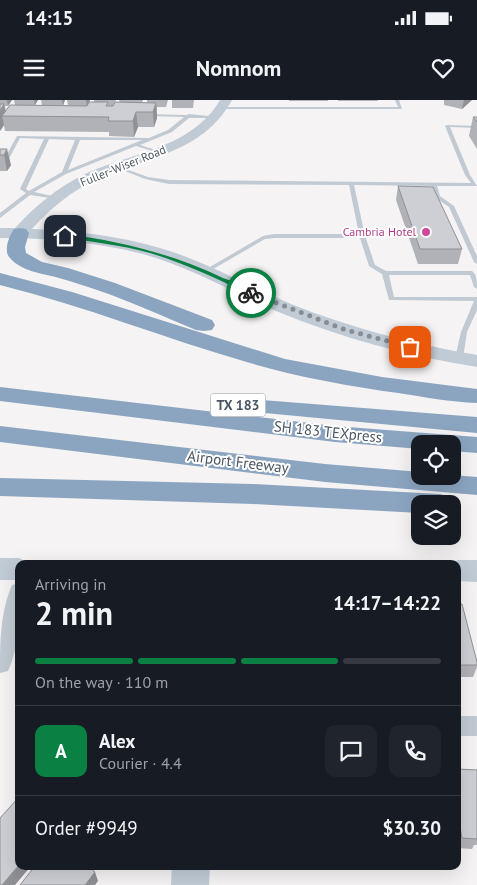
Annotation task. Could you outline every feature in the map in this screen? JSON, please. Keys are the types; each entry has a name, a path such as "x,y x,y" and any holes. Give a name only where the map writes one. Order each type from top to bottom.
{"highway":[{"path":"20,233 16,247 17,255 36,267 60,272 145,300 299,360 317,374"},
{"path":"0,279 42,288 258,359 317,374 477,396"},
{"name":"TX 183","path":"0,379 246,405 477,424"},
{"name":"SH 183 TEXpress","path":"0,394 335,434 477,445"},
{"name":"SH 183 TEXpress","path":"0,410 411,456"},
{"name":"Airport Freeway","path":"0,434 325,473 477,486"},
{"path":"461,461 477,462"},
{"path":"0,486 253,494 411,502"},
{"path":"461,505 477,506"}],"main road":[{"name":"Fuller-Wiser Road","path":"20,233 33,216 55,198 92,176 157,152 188,137 222,108"},
{"path":"0,233 65,236 120,244 152,252 206,271 258,296 346,330 468,359"},
{"path":"0,569 15,569"},
{"path":"461,571 477,571"},
{"path":"190,885 191,870"}],"street":[{"path":"0,664 15,606"},
{"path":"461,726 477,726"}],"lane":[{"path":"261,100 261,108"},
{"path":"140,115 189,115 222,108 401,108 397,100"},
{"path":"0,216 29,193 64,173 170,131 189,115"},
{"path":"476,187 468,175 446,126 477,127"},
{"path":"3,165 19,137 152,139"},
{"path":"47,138 23,189 29,193 55,198"},
{"path":"64,173 78,138"},
{"path":"103,158 110,139"},
{"path":"137,145 157,152"},
{"path":"117,167 147,178 169,182 476,187"},
{"path":"468,175 477,175"},
{"path":"352,184 362,236 372,266 385,273 475,273"},
{"path":"434,185 438,197 451,206 477,263 475,273 477,287"},
{"path":"206,271 263,238 274,236 362,236"},
{"path":"385,273 392,299 477,300 464,332 468,359"}],"building":[{"path":"89,102 108,102 106,106 113,106 115,102 156,103 153,112 136,112 133,121 108,121 109,117 2,116 10,105 87,106"},
{"path":"0,149 7,149 4,155 0,155"},
{"path":"398,186 433,187 462,249 420,249"},
{"path":"461,604 462,604 477,665 461,665"},
{"path":"461,769 477,770 477,839 462,838"},
{"path":"15,801 15,870 2,885 0,885 0,818"},
{"path":"32,870 93,870 95,872 85,885 20,885"}],"way so far":[{"path":"251,293 346,330 410,347"}],"place":[{"name":"Cambria Hotel","path":"426,232"}],"route":[{"path":"65,236 94,239 152,252 206,271 251,293"}]}
